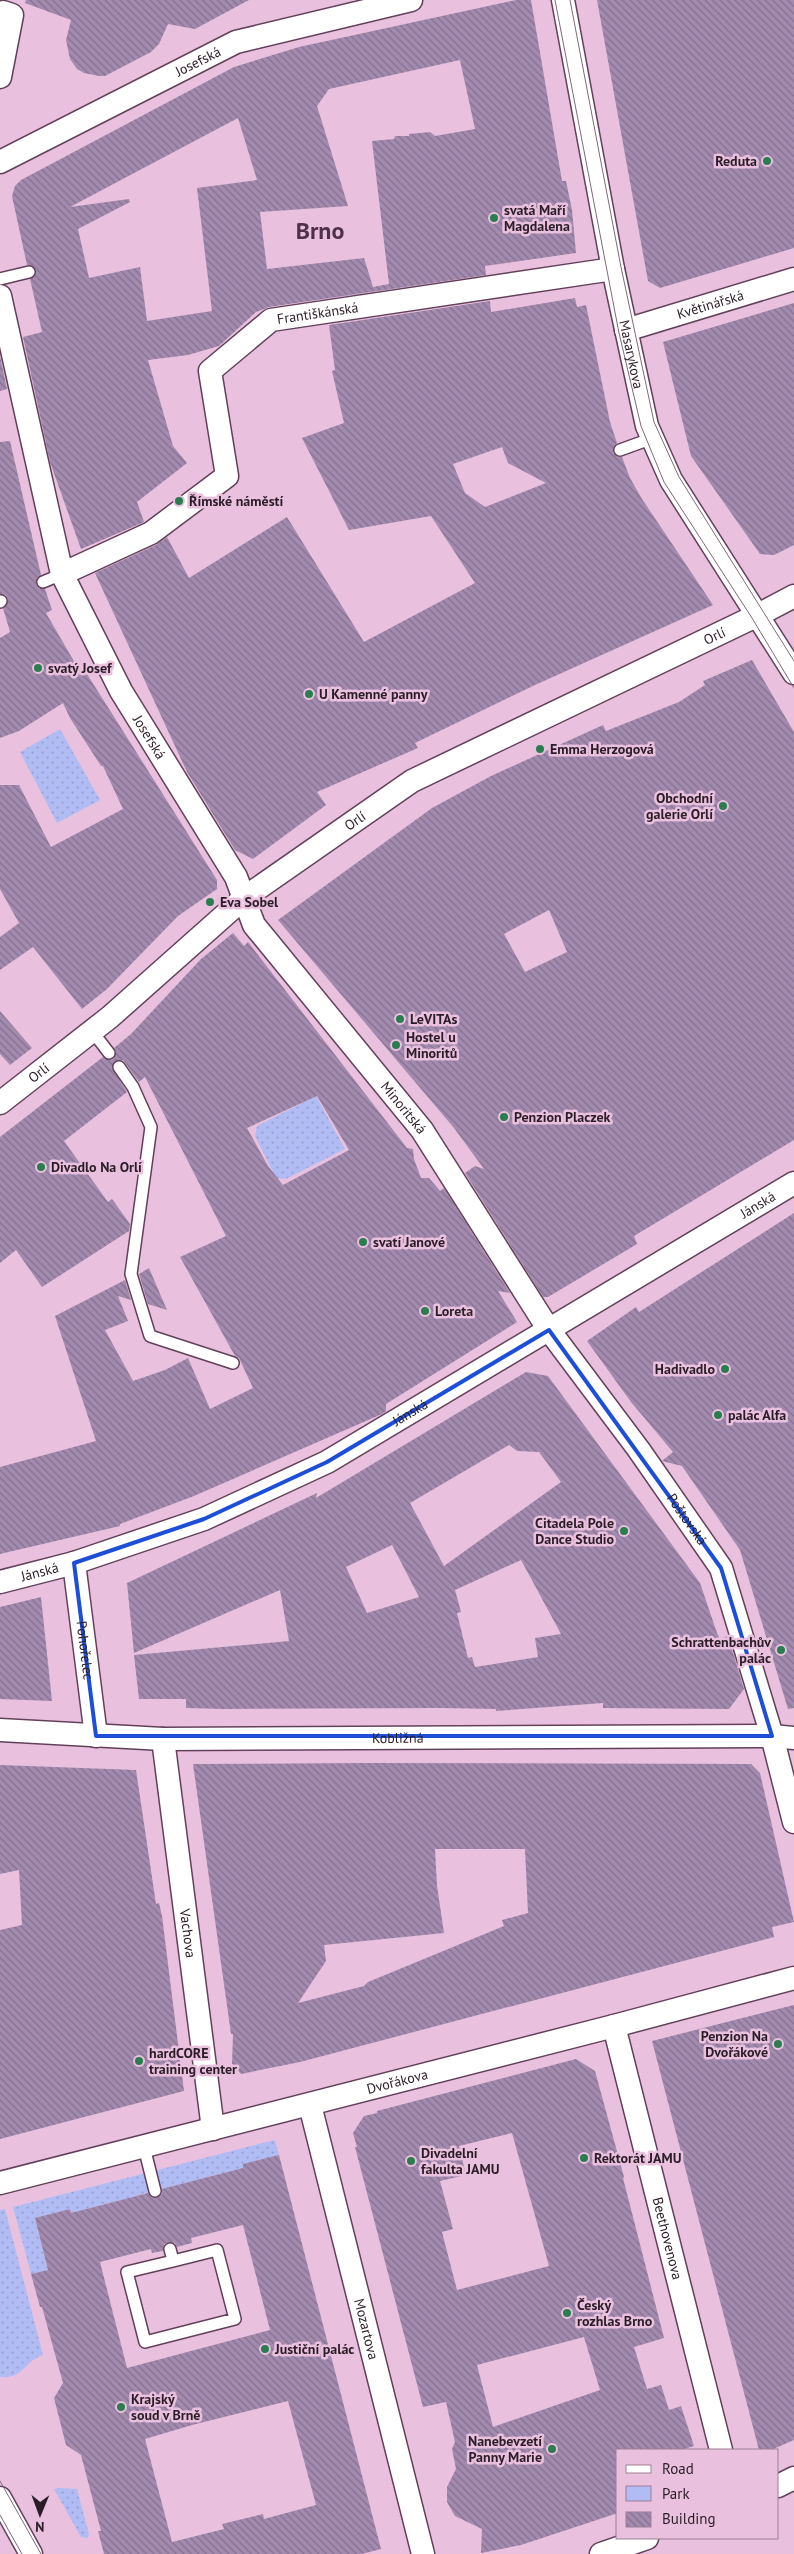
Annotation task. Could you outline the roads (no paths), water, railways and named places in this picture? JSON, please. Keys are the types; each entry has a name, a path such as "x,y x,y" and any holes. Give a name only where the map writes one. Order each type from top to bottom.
{"street":[{"name":"Josefská","path":"0,162 236,42 411,0"},
{"name":"Masarykova","path":"563,0 613,269 647,426 671,480 794,674"},
{"path":"0,77 12,15 3,12"},
{"name":"Františkánská","path":"52,578 151,533 227,476 210,371 271,320 613,269"},
{"name":"Květinářská","path":"626,330 794,278"},
{"name":"Josefská","path":"0,296 52,578 236,877 244,898"},
{"name":"Orlí","path":"0,1104 110,1017 244,898 412,781 794,596"},
{"name":"Minoritská","path":"244,898 254,925 422,1130 549,1330"},
{"name":"Jánská","path":"0,1582 74,1563 204,1519 327,1462 794,1183"},
{"name":"Poštovská","path":"549,1330 639,1450 721,1568 772,1736 794,1822"},
{"name":"Pohořelec","path":"74,1563 96,1736"},
{"name":"Kobližná","path":"0,1730 163,1739 772,1736 794,1738"},
{"name":"Vachova","path":"163,1739 213,2129"},
{"name":"Dvořákova","path":"0,2183 794,1978"},
{"name":"Beethovenova","path":"614,2026 720,2449"},
{"name":"Mozartova","path":"310,2104 423,2554"},
{"path":"779,2486 794,2478"},
{"path":"0,2498 31,2554"},
{"path":"602,2554 644,2539"}],"lane":[{"path":"0,279 29,272"},
{"path":"620,450 653,438"},
{"path":"92,1031 108,1053"},
{"path":"119,1067 133,1087 151,1127 131,1274 150,1336 233,1363"},
{"path":"144,2147 155,2191"},
{"path":"170,2249 173,2260"},
{"path":"217,2250 235,2319 145,2342 127,2272 173,2260 217,2250"}],"tram line":[{"path":"555,0 619,333 641,426 664,482 752,618 794,688"},
{"path":"570,0 621,267 654,422 679,477 794,661"},
{"path":"0,2481 41,2554"},
{"path":"0,2515 22,2554"}],"place":[{"name":"Reduta","path":"767,161"},
{"name":"svatá Maří Magdalena","path":"494,218"},
{"name":"Římské náměstí","path":"179,501"},
{"name":"svatý Josef","path":"38,668"},
{"name":"U Kamenné panny","path":"309,694"},
{"name":"Emma Herzogová","path":"540,749"},
{"name":"Obchodní galerie Orlí","path":"723,806"},
{"name":"Eva Sobel","path":"210,902"},
{"name":"LeVITAs","path":"400,1019"},
{"name":"Hostel u Minoritů","path":"396,1045"},
{"name":"Penzion Placzek","path":"504,1117"},
{"name":"Divadlo Na Orlí","path":"41,1167"},
{"name":"svatí Janové","path":"363,1242"},
{"name":"Loreta","path":"425,1311"},
{"name":"Hadivadlo","path":"725,1369"},
{"name":"palác Alfa","path":"718,1415"},
{"name":"Citadela Pole Dance Studio","path":"624,1531"},
{"name":"Schrattenbachův palác","path":"781,1650"},
{"name":"Penzion Na Dvořákové","path":"778,2044"},
{"name":"hardCORE training center","path":"139,2061"},
{"name":"Rektorát JAMU","path":"584,2158"},
{"name":"Divadelní fakulta JAMU","path":"411,2161"},
{"name":"Český rozhlas Brno","path":"567,2313"},
{"name":"Justiční palác","path":"265,2349"},
{"name":"Krajský soud v Brně","path":"121,2407"},
{"name":"Nanebevzetí Panny Marie","path":"552,2449"}],"district":[{"name":"Brno","path":"320,231"}]}
